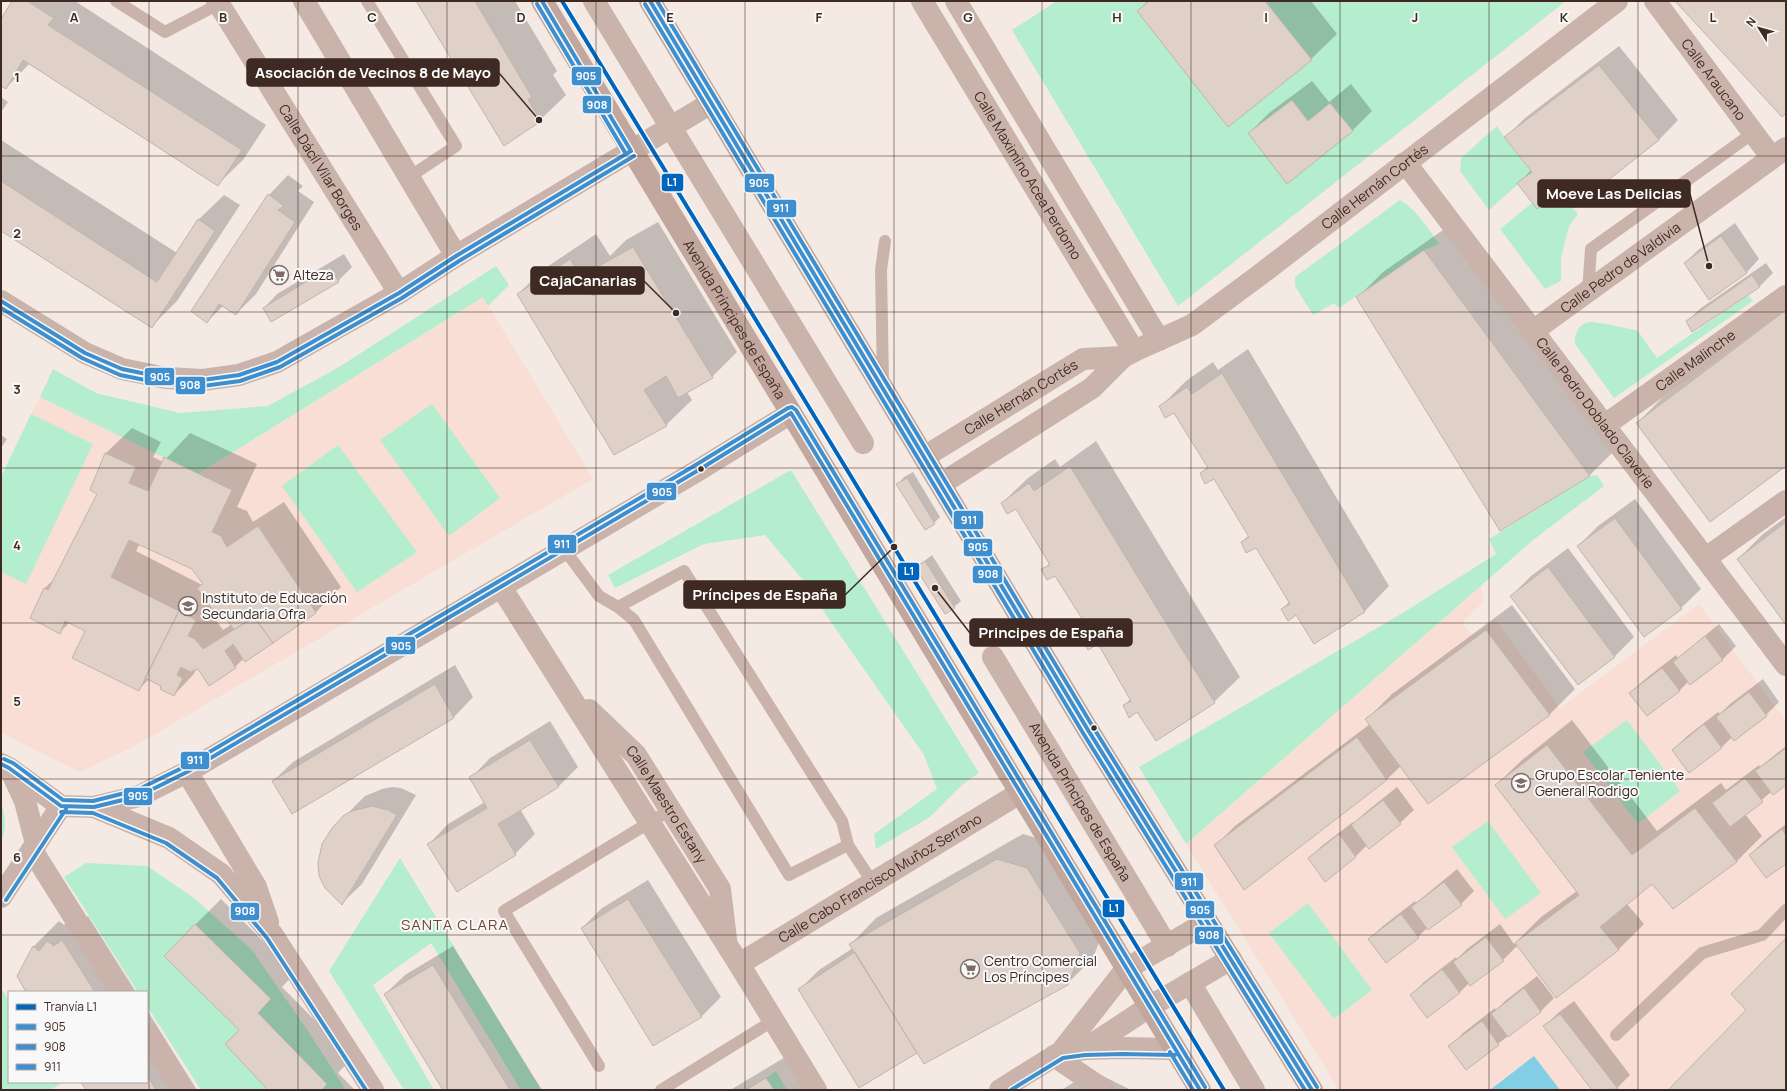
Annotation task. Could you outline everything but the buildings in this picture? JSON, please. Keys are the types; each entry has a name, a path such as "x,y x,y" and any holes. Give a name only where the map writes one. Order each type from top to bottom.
{"main road":[{"name":"Avenida Príncipes de España","path":"542,1 631,151 1200,1090"},
{"path":"650,1 1088,730 1312,1090"}],"street":[{"path":"304,1 456,256"},
{"path":"594,1 863,443"},
{"name":"Calle Maximino Acea Perdomo","path":"922,1 1129,354"},
{"name":"Calle Maximino Acea Perdomo","path":"956,1 1158,340"},
{"name":"Calle Hernán Cortés","path":"941,484 1092,388 1129,354 1192,325 1617,1"},
{"name":"Calle Araucano","path":"1655,1 1753,133 1779,153"},
{"name":"Calle Dácil Vilar Borges","path":"218,3 399,293"},
{"path":"952,50 977,36"},
{"path":"970,81 995,66"},
{"path":"1,300 85,353 122,369 166,378 203,380 240,375 277,362 399,293 456,256 711,103"},
{"name":"Calle Pedro de Valdivia","path":"1533,331 1779,153"},
{"name":"Calle Pedro Doblado Claverie","path":"1403,164 1411,170 1786,665"},
{"name":"Calle Malinche","path":"1605,425 1786,296"},
{"name":"Calle Hernán Cortés","path":"924,457 1083,359 1129,354"},
{"path":"5,766 61,806 94,807 139,796 187,772 501,587 791,413"},
{"path":"1706,558 1786,501"},
{"name":"Calle Maestro Estany","path":"501,587 727,944 816,1090"},
{"name":"Avenida Príncipes de España","path":"993,657 1167,946"},
{"name":"Calle Maestro Estany","path":"565,688 636,755 720,889 727,944"},
{"path":"5,766 23,795 34,847 120,991"},
{"path":"187,772 256,887 272,934"},
{"name":"Calle Cabo Francisco Muñoz Serrano","path":"739,964 1020,793"},
{"path":"1,897 61,806"},
{"path":"94,807 169,838 221,874 272,934 373,1090"},
{"path":"1000,1090 1058,1054 1126,969 1207,922"},
{"path":"1084,1049 1149,1007 1231,959"},
{"path":"1190,983 1254,1090"},
{"path":"148,1035 182,1090"},
{"path":"1058,1054 1084,1049 1174,1049"},
{"path":"1058,1054 1104,1090"}],"lane":[{"path":"116,1 165,32 218,3"},
{"path":"133,1 144,19"},
{"path":"367,1 456,146 409,177"},
{"path":"1588,292 1591,249 1753,133"},
{"path":"883,389 881,270 885,241"},
{"path":"564,549 599,596 618,607 634,620 789,875 848,845"},
{"path":"618,607 684,571 842,821 848,845 873,883"},
{"path":"598,1066 504,911 670,810"},
{"path":"1616,1035 1702,954 1762,935 1786,910"},
{"path":"661,1090 774,1020"}],"shaded area":[{"name":"Instituto de Educación Secundaria Ofra","path":"483,297 593,479 133,747 80,772 1,733 1,477 40,397 199,474"},
{"name":"Grupo Escolar Teniente General Rodrigo","path":"1481,586 1483,602 1462,623 1473,636 1495,619 1560,708 1699,604 1786,721 1786,1090 1339,1090 1186,844"}],"green space":[{"path":"1057,1 1566,1 1178,306 1012,30"},
{"path":"1497,126 1532,172 1489,210 1460,171 1461,158"},
{"path":"1558,192 1578,214 1569,226 1561,258 1561,281 1545,289 1500,229 1532,203"},
{"path":"1400,200 1417,214 1439,244 1424,250 1339,308 1334,303 1313,315 1295,286 1295,277"},
{"path":"496,266 509,285 488,306 483,297 198,474 40,397 53,369 96,393 180,413 268,406 339,367"},
{"path":"1748,295 1753,301 1614,398 1575,344 1576,333 1585,323 1593,322 1605,324 1637,330 1657,358"},
{"path":"432,404 500,498 449,536 380,440"},
{"path":"31,414 93,444 26,584 1,572 1,477"},
{"path":"338,445 417,552 357,592 282,486"},
{"path":"791,470 979,773 963,784 930,817 876,849 874,834 937,789 924,755 803,580 765,535 704,544 615,588 608,575"},
{"path":"1597,475 1604,486 1533,540 1186,844 1139,767 1401,614 1496,554 1489,539 1590,476"},
{"path":"1627,720 1680,791 1638,824 1583,752"},
{"path":"1,800 5,826 1,840"},
{"path":"1488,821 1541,893 1505,919 1452,847"},
{"path":"400,858 541,1090 521,1090 431,943 373,985 434,1090 404,1090 329,971"},
{"path":"86,863 147,866 194,898 252,950 308,1031 346,1090 201,1090 148,1008 148,991 137,991 64,877"},
{"path":"1308,903 1372,990 1334,1019 1269,933"},
{"path":"1,988 8,999 8,1083 60,1084 51,1090 1,1090"},
{"path":"776,1071 787,1090 758,1090 766,1078"}],"water":[{"path":"1534,1056 1560,1090 1490,1090"}],"tram line":[{"name":"L1","path":"562,1 1224,1090"}],"transit line":[{"name":"905","path":"542,1 631,151"},
{"name":"905","path":"650,1 1088,730 1312,1090"},
{"name":"911","path":"657,1 1093,727 1317,1087"},
{"name":"908","path":"537,4 626,154"},
{"name":"908","path":"645,4 1083,733 1305,1090"},
{"name":"905","path":"1,301 85,353 122,369 166,378 203,380 239,375 277,362 399,293 456,256 631,151"},
{"name":"908","path":"1,308 82,358 120,375 165,384 203,386 240,381 280,367 402,298 459,261 634,156"},
{"name":"911","path":"4,759 13,763 63,800 93,801 137,790 184,767 792,407 796,410 1205,1087"},
{"name":"905","path":"791,413 1200,1090"},
{"name":"905","path":"1,764 9,768 61,806 94,807 139,796 187,772 697,471 791,413"},
{"name":"908","path":"6,900 66,809"},
{"name":"908","path":"61,812 93,813 166,843 217,878 267,938 366,1090"},
{"name":"908","path":"1170,1052 1193,1090"},
{"name":"908","path":"1011,1090 1063,1058 1085,1055 1122,1054 1175,1055"}],"place":[{"name":"Asociación de Vecinos 8 de Mayo","path":"539,120"},
{"name":"Moeve Las Delicias","path":"1709,266"},
{"name":"Alteza","path":"279,275"},
{"name":"CajaCanarias","path":"676,313"},
{"name":"Príncipes de España","path":"894,547"},
{"name":"Principes de España","path":"935,588"},
{"name":"Instituto de Educación Secundaria Ofra","path":"188,606"},
{"name":"Grupo Escolar Teniente General Rodrigo","path":"1521,783"},
{"name":"Centro Comercial Los Príncipes","path":"970,969"}],"district":[{"name":"SANTA CLARA","path":"455,925"}]}
